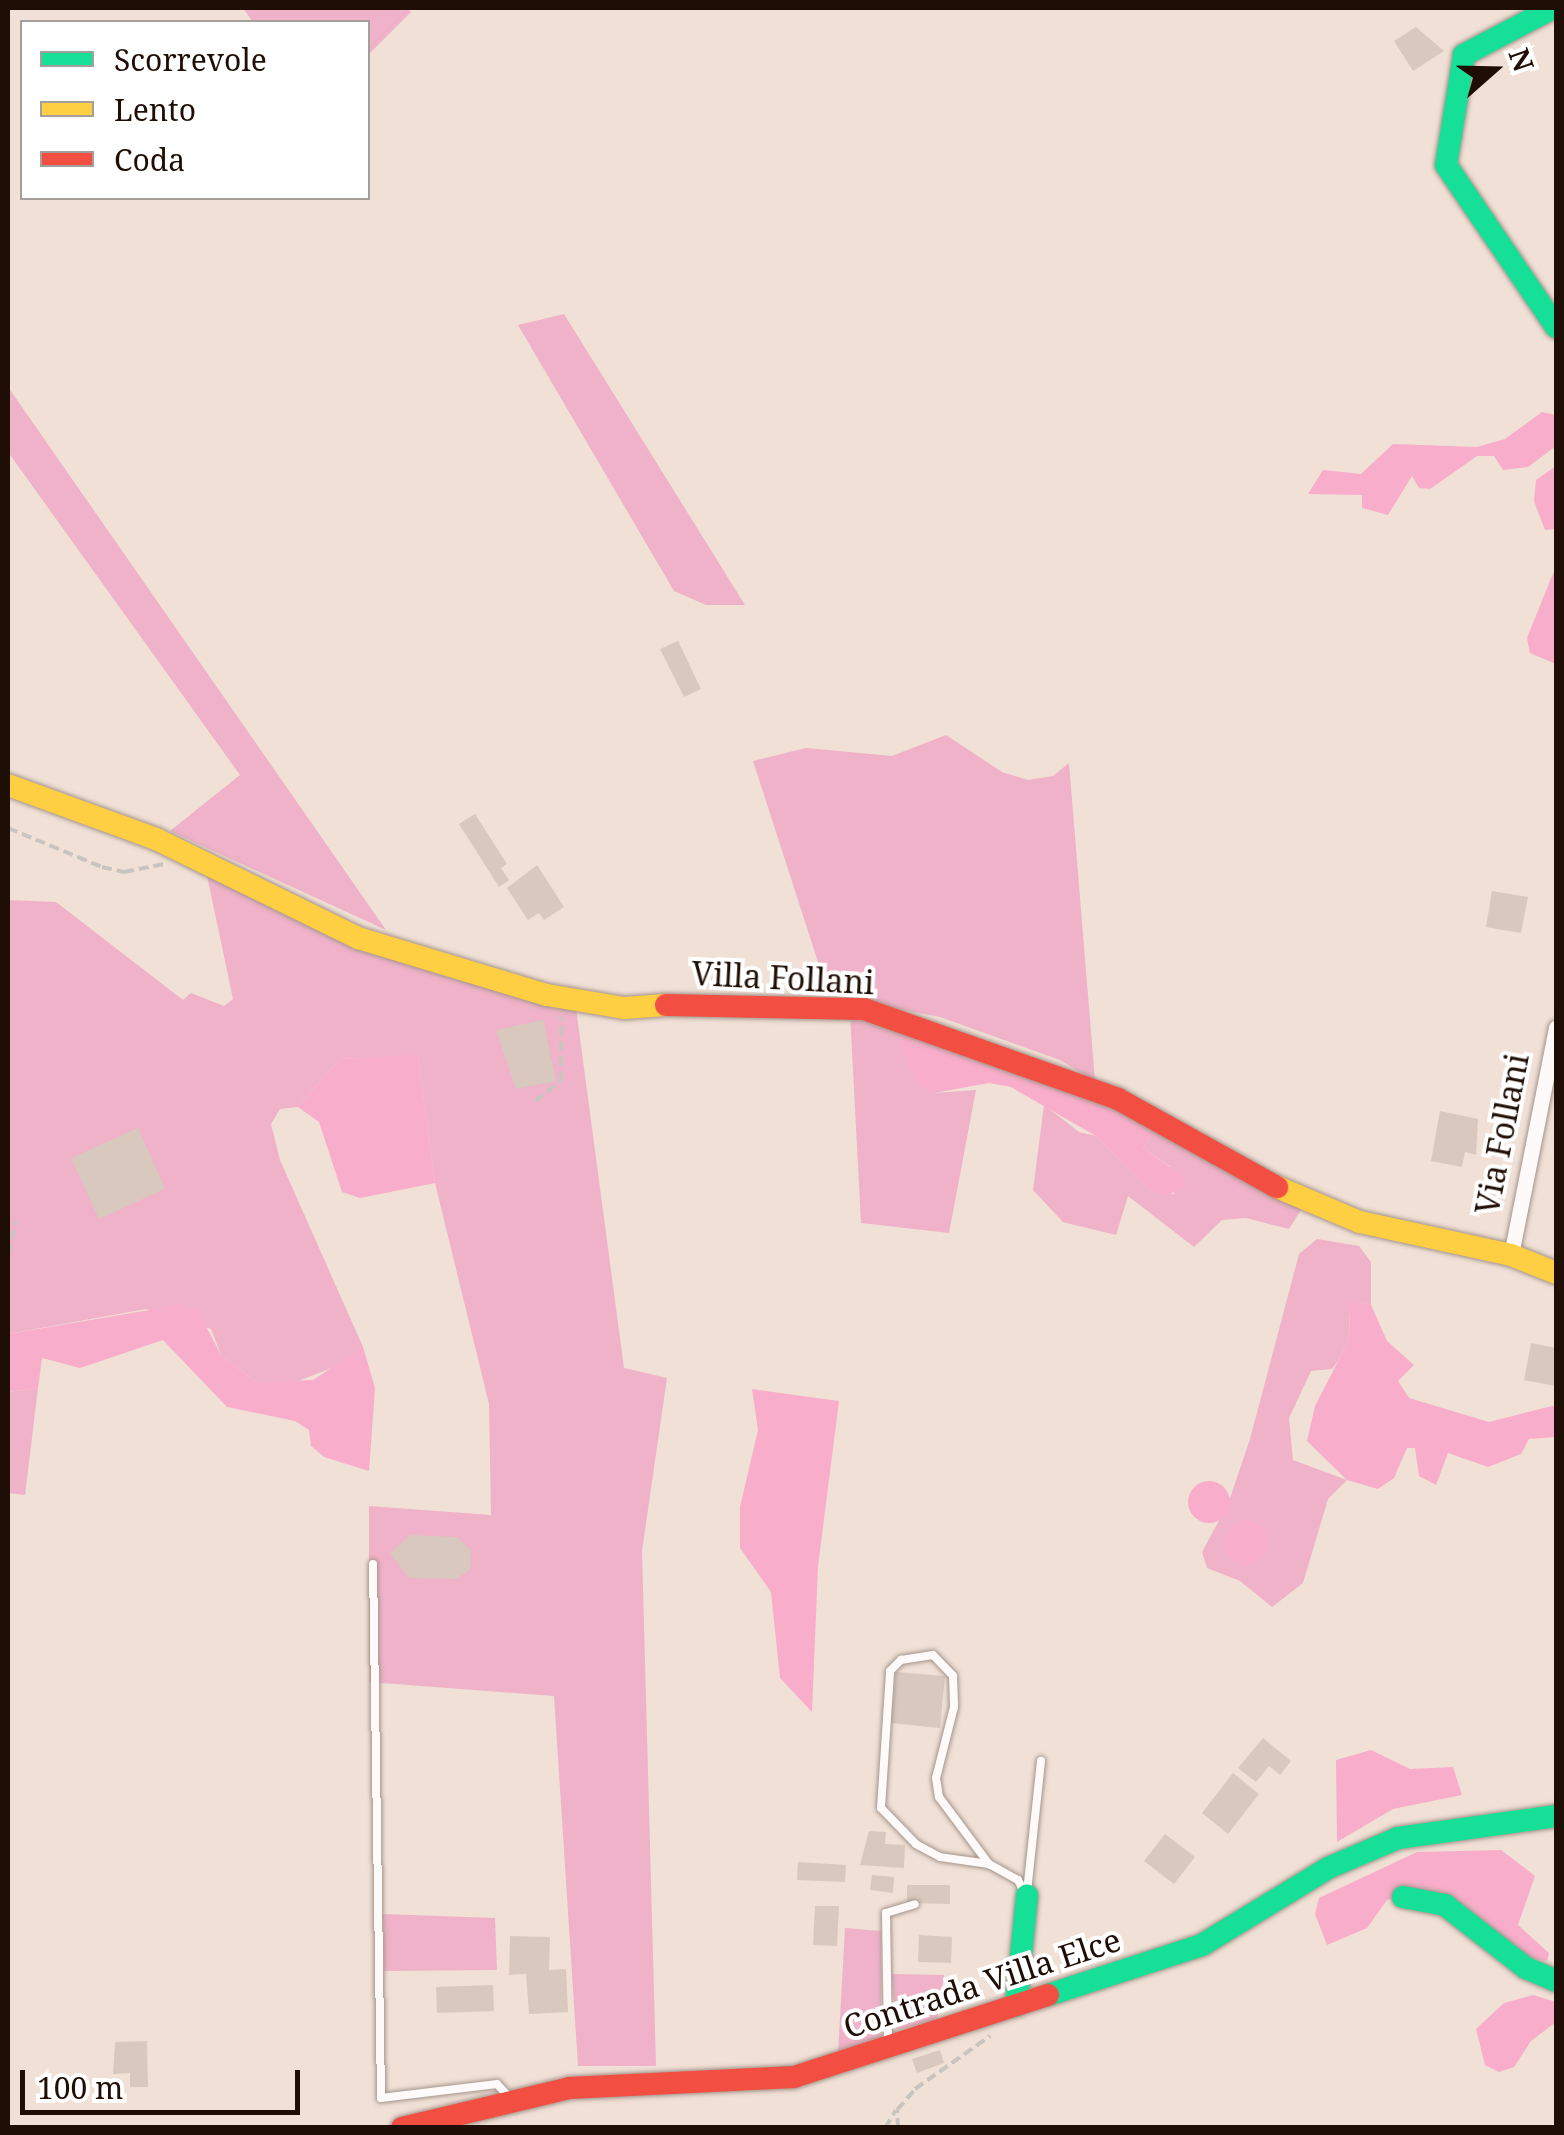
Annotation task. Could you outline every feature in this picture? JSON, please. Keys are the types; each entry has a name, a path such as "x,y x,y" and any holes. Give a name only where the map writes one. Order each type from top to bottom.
{"street":[{"path":"1553,8 1464,55 1446,165 1451,181 1556,326"},
{"name":"Villa Follani","path":"8,784 178,850 358,938 559,997 624,1008 704,1003 864,1009 1118,1099 1299,1199 1360,1222 1511,1255 1552,1270"},
{"name":"Via Follani","path":"1511,1255 1556,1027"},
{"name":"Contrada Villa Elce","path":"402,2128 576,2087 794,2077 1202,1945 1328,1868 1398,1838 1556,1816"},
{"path":"1011,2008 1026,1896"},
{"path":"1403,1897 1445,1905 1526,1968 1556,1981"}],"lane":[{"path":"373,1564 381,2098 497,2084 512,2099"},
{"path":"988,1864 939,1797 953,1676 933,1655 901,1660 890,1672 881,1808 916,1844 940,1857 988,1864 1018,1880 1026,1896"},
{"path":"1026,1896 1041,1761"},
{"path":"888,2048 886,1914 915,1904"}],"path":[{"path":"8,828 124,872 164,864 178,850"},
{"path":"535,1100 561,1081 559,997"},
{"path":"8,1254 16,1222"},
{"path":"886,2128 915,2089 988,2040 1011,2008"},
{"path":"897,2110 898,2128"}],"shaded area":[{"path":"243,8 407,8 411,12 370,53 370,20 252,20"},
{"path":"564,314 745,605 706,605 674,591 518,325"},
{"path":"8,387 386,930 170,831 240,775 8,452"},
{"path":"1542,412 1556,415 1556,446 1528,467 1503,470 1494,456 1477,456 1430,489 1419,488 1412,476 1388,515 1362,508 1362,495 1308,494 1323,470 1361,474 1393,444 1477,447 1505,439"},
{"path":"1556,466 1556,529 1545,530 1534,501 1536,480"},
{"path":"1556,566 1556,664 1530,653 1527,638"},
{"path":"946,735 1002,772 1028,780 1053,776 1069,763 1095,1081 1060,1060 940,1017 829,996 753,761 806,748 892,756"},
{"path":"206,871 576,1008 624,1368 667,1378 642,1551 656,2066 578,2066 554,1696 369,1682 369,1506 491,1515 489,1404 435,1183 418,1056 340,1059 298,1107 280,1109 271,1124 280,1160 363,1347 337,1366 285,1386 256,1382 221,1355 211,1329 146,1309 8,1334 8,900 56,902 183,1000 191,993 224,1006 233,999"},
{"path":"850,1013 901,1031 934,1093 976,1090 949,1233 861,1223"},
{"path":"901,1031 1082,1093 1156,1130 1143,1148 1183,1176 1186,1188 1166,1195 1149,1190 1096,1136 1011,1087 989,1083 934,1093 921,1087 904,1057"},
{"path":"418,1055 435,1183 360,1198 342,1192 319,1122 298,1107 340,1059"},
{"path":"1044,1105 1079,1132 1096,1136 1149,1190 1174,1194 1171,1167 1143,1148 1156,1130 1302,1208 1289,1229 1246,1218 1222,1220 1194,1247 1128,1196 1116,1235 1063,1222 1033,1190"},
{"path":"1317,1239 1359,1246 1371,1262 1371,1305 1358,1302 1349,1314 1350,1338 1338,1361 1332,1369 1311,1371 1289,1418 1293,1460 1347,1480 1328,1499 1303,1583 1272,1607 1240,1581 1207,1568 1202,1552 1228,1504 1250,1439 1299,1254"},
{"path":"179,1305 198,1311 221,1355 256,1382 313,1380 363,1347 375,1388 369,1471 324,1457 311,1446 309,1430 295,1421 227,1407 163,1340 80,1368 42,1358 38,1388 8,1392 8,1334"},
{"path":"1349,1305 1371,1305 1387,1341 1414,1365 1398,1381 1409,1398 1489,1422 1556,1405 1556,1437 1529,1439 1521,1454 1488,1467 1448,1453 1436,1485 1419,1476 1415,1448 1407,1448 1394,1478 1378,1489 1347,1480 1307,1441 1315,1406 1350,1338"},
{"path":"38,1388 25,1495 8,1493 8,1392"},
{"path":"752,1389 839,1401 818,1566 812,1712 780,1678 771,1592 740,1548 740,1507 758,1430"},
{"path":"1209,1481 1224,1487 1230,1502 1224,1517 1209,1523 1194,1517 1188,1502 1194,1487"},
{"path":"1246,1521 1262,1527 1268,1543 1262,1559 1246,1565 1230,1559 1224,1543 1230,1527"},
{"path":"1371,1750 1410,1769 1453,1767 1462,1795 1393,1809 1337,1842 1336,1760"},
{"path":"1501,1850 1535,1876 1518,1925 1549,1953 1547,1961 1514,1955 1401,1895 1387,1900 1367,1928 1327,1945 1315,1914 1319,1898 1417,1852"},
{"path":"383,1914 495,1918 497,1970 384,1971"},
{"path":"845,1928 881,1931 881,2042 838,2054"},
{"path":"892,1974 944,1975 937,2020 896,2030"},
{"path":"1533,1995 1556,2002 1556,2022 1531,2041 1514,2067 1499,2072 1485,2065 1476,2029 1504,2003"}],"building":[{"path":"1416,27 1444,51 1413,71 1394,41"},
{"path":"678,641 701,689 684,697 660,649"},
{"path":"475,814 507,864 501,868 509,880 499,887 459,824"},
{"path":"537,865 564,907 544,920 539,913 528,920 507,888"},
{"path":"1492,891 1528,897 1521,933 1486,927"},
{"path":"543,1020 556,1081 516,1089 496,1030"},
{"path":"1440,1111 1478,1119 1476,1155 1465,1152 1462,1167 1431,1161"},
{"path":"138,1128 165,1189 99,1219 71,1158"},
{"path":"1531,1343 1556,1348 1556,1386 1524,1380"},
{"path":"410,1535 457,1537 471,1550 470,1570 456,1579 409,1578 390,1553"},
{"path":"896,1672 945,1676 940,1728 891,1723"},
{"path":"1263,1738 1291,1761 1280,1775 1269,1766 1256,1782 1238,1768"},
{"path":"1233,1773 1259,1794 1228,1834 1202,1813"},
{"path":"869,1831 886,1832 885,1844 905,1845 904,1868 860,1865"},
{"path":"1165,1834 1195,1857 1174,1884 1144,1861"},
{"path":"798,1862 846,1865 845,1882 797,1880"},
{"path":"872,1875 894,1877 893,1893 870,1890"},
{"path":"907,1885 950,1885 950,1904 907,1903"},
{"path":"815,1906 839,1906 837,1946 813,1945"},
{"path":"919,1935 952,1937 951,1963 918,1962"},
{"path":"510,1936 550,1937 549,1970 566,1969 568,2012 529,2014 526,1974 509,1975"},
{"path":"493,1985 494,2011 437,2013 436,1987"},
{"path":"147,2041 148,2087 130,2087 130,2073 113,2074 115,2042"},
{"path":"940,2050 944,2063 917,2073 912,2059"}],"traffic: fast":[{"path":"1553,8 1464,55 1446,165 1556,327"},
{"path":"1048,1995 1202,1945 1328,1868 1398,1838 1556,1816"},
{"path":"1016,2006 1027,1896"},
{"path":"1403,1897 1445,1905 1526,1968 1556,1981"}],"traffic: slow":[{"path":"8,785 156,839 358,938 547,995 624,1008 666,1005"},
{"path":"1277,1187 1360,1222 1511,1255 1556,1273"}],"traffic: jam":[{"path":"666,1005 864,1009 1118,1099 1277,1187"},
{"path":"402,2128 570,2088 794,2077 1048,1995"}]}
